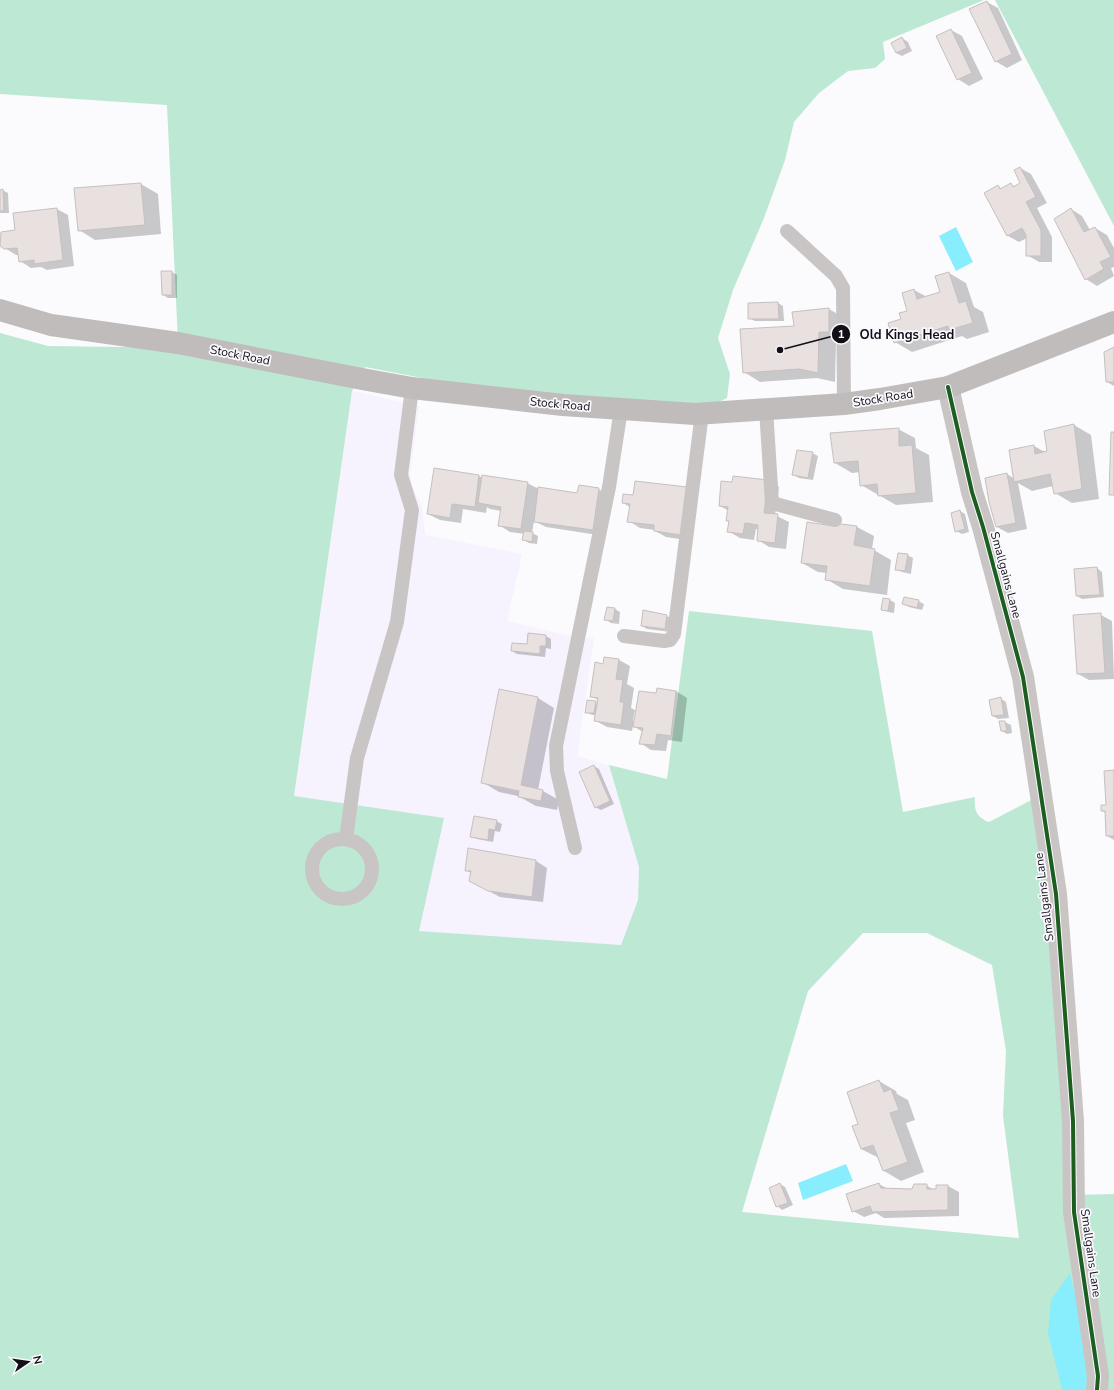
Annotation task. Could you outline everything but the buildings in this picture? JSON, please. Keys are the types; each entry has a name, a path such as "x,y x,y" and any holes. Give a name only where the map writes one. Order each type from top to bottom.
{"main road":[{"name":"Stock Road","path":"0,310 52,325 178,343 412,388 563,405 702,413 844,404 948,387 1114,322"}],"street":[{"name":"Smallgains Lane","path":"948,387 972,492 984,527 1023,677 1055,887 1073,1121 1074,1212 1098,1376 1097,1390"}],"lane":[{"path":"787,231 836,276 843,288 844,404"},
{"path":"346,839 357,758 397,622 412,510 401,475 412,388"},
{"path":"575,848 557,771 556,746 609,487 621,409"},
{"path":"766,409 772,504 835,520"},
{"path":"624,636 664,641 670,640 674,634 702,413"},
{"path":"346,839 358,844 367,853 372,864 371,877 365,888 355,896 344,900 331,898 320,891 313,880 311,868 314,856 322,846 334,840 346,839"}],"shaded area":[{"path":"352,391 419,406 410,475 412,486 422,506 425,535 522,554 507,621 578,638 594,638 577,756 609,765 639,867 638,900 621,945 419,931 294,796"}],"green space":[{"path":"0,0 984,0 883,42 885,59 875,68 848,71 819,93 794,122 785,160 764,218 733,290 718,338 730,374 727,398 695,414 563,405 365,367 352,391 294,796 444,818 419,931 621,945 638,900 639,867 609,765 667,779 689,611 872,631 903,812 975,797 977,812 981,818 989,822 1041,795 1074,1195 1114,1194 1114,1390 0,1390 0,333 48,346 196,348 178,343 167,105 0,94","holes":["863,933 927,933 992,965 1006,1051 1003,1116 1019,1238 742,1212 808,991"]},
{"path":"995,0 1114,0 1114,226"}],"water":[{"path":"956,227 973,262 956,271 939,236"},
{"path":"846,1164 853,1181 803,1200 798,1183"},
{"path":"1070,1273 1086,1343 1087,1390 1062,1390 1048,1333 1051,1300"}],"cycle path":[{"path":"948,387 972,492 983,527 1023,677 1056,894 1073,1121 1074,1212 1098,1376 1097,1390"}],"place":[{"name":"Old Kings Head","path":"780,350"}]}
